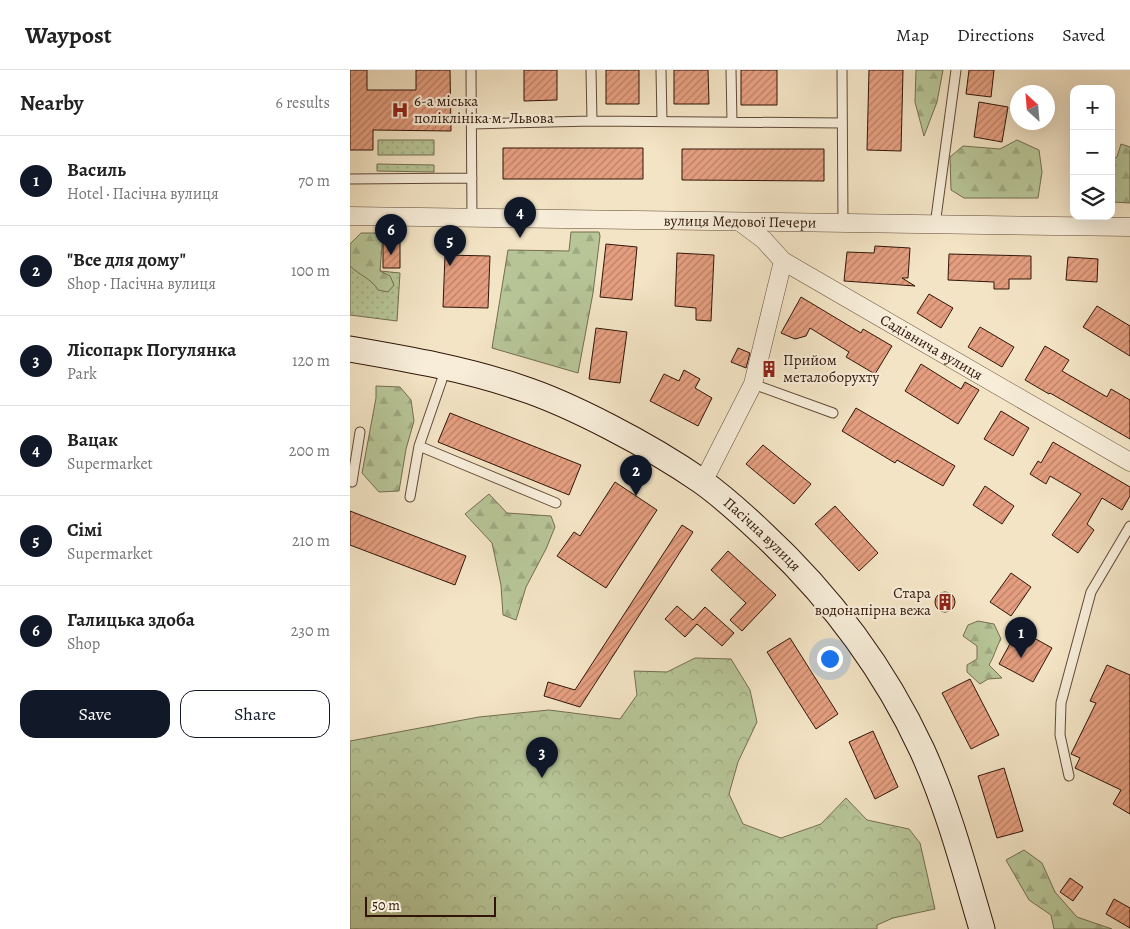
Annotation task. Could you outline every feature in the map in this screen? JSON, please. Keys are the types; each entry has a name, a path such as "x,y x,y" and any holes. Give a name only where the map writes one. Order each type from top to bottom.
{"main road":[{"name":"Пасічна вулиця","path":"350,349 446,367 486,377 562,403 648,447 703,482 754,525 814,583 838,612 883,678 922,749 937,787 954,835 982,929"}],"street":[{"name":"вулиця Медової Печери","path":"350,216 1130,227"},
{"name":"Садівнича вулиця","path":"740,222 764,240 783,261 1130,462"},
{"path":"703,482 753,384 783,261"}],"lane":[{"path":"472,70 472,218"},
{"path":"591,70 592,121"},
{"path":"662,70 662,121"},
{"path":"731,70 732,122"},
{"path":"842,70 843,223"},
{"path":"935,225 956,70"},
{"path":"472,124 592,121 842,123"},
{"path":"350,179 472,178"},
{"path":"410,497 419,446 446,367"},
{"path":"753,384 833,413"},
{"path":"350,481 352,482 360,432"},
{"path":"419,446 556,503"},
{"path":"1069,776 1060,735 1061,703 1092,592 1130,526"}],"green space":[{"path":"916,70 943,70 937,102 924,136 915,102"},
{"path":"378,140 434,140 434,155 378,155"},
{"path":"1017,140 1039,150 1042,172 1038,198 964,198 951,190 950,157 963,146 1000,149"},
{"path":"1121,144 1130,147 1130,203 1115,202 1115,158"},
{"path":"377,164 434,165 434,172 377,171"},
{"path":"571,232 599,232 600,236 593,293 578,373 492,348 508,250 569,251"},
{"path":"361,233 383,233 380,271 390,276 394,285 388,292 378,290 350,266 350,244"},
{"path":"350,246 380,248 380,271 400,273 397,321 350,315"},
{"path":"376,386 400,387 411,400 414,421 406,449 399,491 379,492 362,473 376,398"},
{"path":"489,494 507,513 551,516 555,527 526,587 516,620 503,615 501,585 492,543 465,514"},
{"path":"978,621 994,624 1001,639 989,665 1002,678 988,679 980,684 967,672 967,665 977,659 977,646 963,636 968,625"},
{"path":"695,658 731,659 750,690 757,722 738,762 729,794 743,824 781,838 821,824 846,798 867,820 909,829 920,843 935,909 893,918 877,925 877,929 350,929 350,741 479,717 549,710 620,719 637,695 634,671 667,672"},
{"path":"1024,850 1042,863 1055,892 1077,917 1112,929 1054,929 1051,915 1029,900 1006,860"}],"building":[{"name":"6-а міська поліклініка м. Львова","path":"350,70 367,70 367,90 416,90 416,70 450,70 451,131 373,130 373,150 350,150"},
{"path":"524,70 557,70 557,100 524,101"},
{"path":"606,70 639,70 639,104 606,104"},
{"path":"674,70 708,70 709,104 674,104"},
{"path":"741,70 777,70 777,105 741,105"},
{"path":"869,70 903,70 901,151 867,150"},
{"path":"969,70 994,70 991,97 966,94"},
{"path":"979,102 1008,107 1002,142 974,137"},
{"path":"503,148 643,148 643,179 503,179"},
{"path":"682,149 824,149 824,181 682,180"},
{"path":"383,234 400,235 400,268 383,268"},
{"path":"606,244 637,247 632,300 600,297"},
{"path":"875,246 910,248 908,278 902,278 915,286 844,281 847,252 874,253"},
{"path":"677,253 714,255 711,321 696,320 696,308 675,306"},
{"path":"949,254 1031,256 1031,279 1009,279 1009,289 994,289 994,282 948,280"},
{"path":"445,255 490,256 488,308 443,307"},
{"path":"1068,257 1098,259 1097,282 1066,280"},
{"path":"929,294 953,308 941,328 917,313"},
{"path":"801,297 861,333 863,329 892,346 875,374 846,357 849,352 810,328 806,336 795,339 781,333"},
{"path":"1097,306 1130,326 1130,356 1083,327"},
{"path":"980,327 1014,347 1002,367 968,347"},
{"path":"596,328 627,332 620,383 589,379"},
{"path":"1045,346 1069,360 1062,371 1107,397 1111,389 1130,400 1130,439 1025,380"},
{"path":"738,348 750,353 746,368 731,362"},
{"path":"921,364 961,389 965,382 979,390 958,424 905,391"},
{"path":"684,370 700,379 695,388 712,398 698,426 650,401 664,374 679,381"},
{"path":"856,408 955,466 943,486 897,460 895,463 842,431"},
{"path":"1001,411 1029,428 1013,456 984,439"},
{"path":"450,413 581,465 569,495 438,442"},
{"path":"1053,442 1130,487 1130,496 1122,510 1102,498 1087,524 1094,530 1078,553 1052,535 1081,494 1050,476 1046,484 1030,474 1038,461 1041,463"},
{"path":"763,445 811,484 794,504 746,464"},
{"path":"615,482 657,510 606,588 557,556 574,532 580,536"},
{"path":"985,486 1014,506 1002,524 973,505"},
{"path":"835,506 878,553 859,571 815,524"},
{"path":"350,511 466,556 455,585 350,545"},
{"path":"682,525 693,532 580,707 544,696 548,682 575,690"},
{"path":"728,551 776,595 742,631 730,620 746,603 711,570"},
{"path":"1011,573 1031,587 1011,616 990,602"},
{"name":"Стара водонапірна вежа","path":"941,592 949,592 955,598 955,606 949,612 941,612 935,606 935,598"},
{"path":"677,606 693,620 705,607 734,633 722,646 697,624 685,637 665,619"},
{"path":"1018,629 1052,648 1033,682 999,664"},
{"path":"790,638 838,714 816,729 767,652"},
{"path":"1107,665 1130,675 1130,814 1113,804 1121,790 1075,768 1080,758 1071,754 1096,703 1090,701"},
{"path":"970,679 999,735 971,749 942,693"},
{"path":"873,731 898,787 875,799 849,742"},
{"path":"1004,768 1023,831 997,838 978,776"},
{"path":"1070,878 1083,887 1073,901 1060,892"},
{"path":"1114,899 1130,908 1130,928 1106,914"}],"place":[{"name":"6-а міська поліклініка м. Львова","path":"400,110"},
{"name":"Вацак","path":"520,238"},
{"name":"Галицька здоба","path":"391,255"},
{"name":"Сімі","path":"450,266"},
{"name":"Прийом металоборухту","path":"769,369"},
{"name":"\"Все для дому\"","path":"636,496"},
{"name":"Стара водонапірна вежа","path":"945,602"},
{"name":"Василь","path":"1021,658"},
{"name":"Лісопарк Погулянка","path":"542,778"}]}
